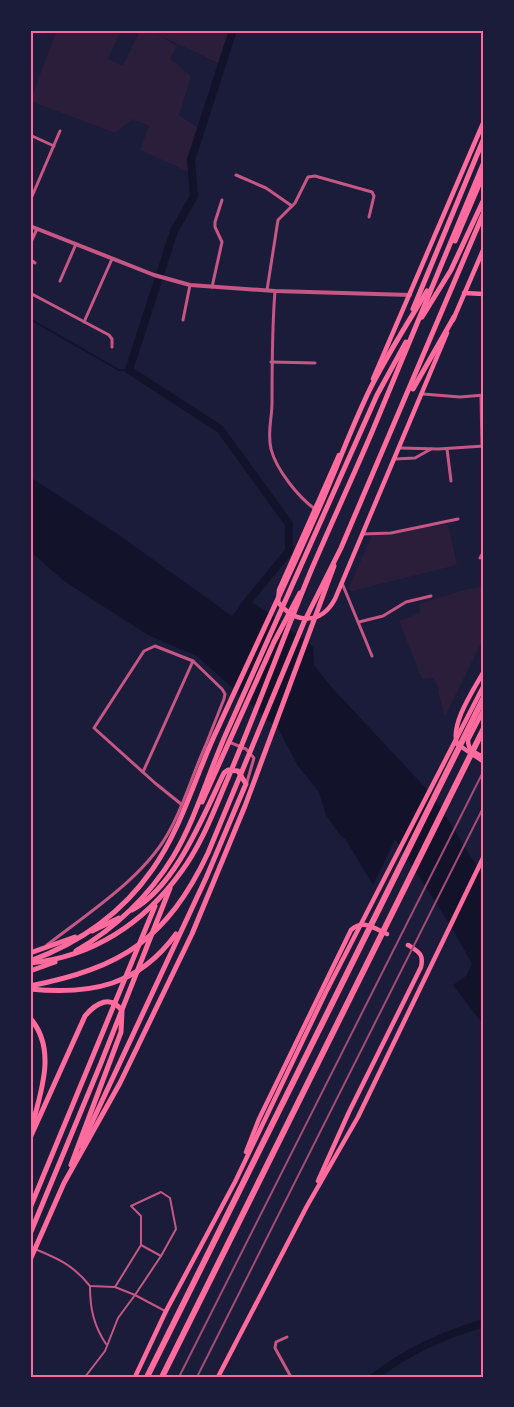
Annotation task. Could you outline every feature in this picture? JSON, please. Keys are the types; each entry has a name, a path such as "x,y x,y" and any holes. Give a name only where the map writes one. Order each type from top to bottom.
{"highway":[{"path":"147,1377 484,697"},
{"path":"162,1377 484,728"}],"main road":[{"path":"484,121 410,296 279,590 278,602 284,610 294,616 313,618 323,614 335,599 484,248"},
{"path":"408,321 484,138"},
{"path":"30,962 55,960 84,951 116,935 145,913 180,873 200,840 484,162"},
{"path":"30,962 69,944 102,922 136,890 162,854 177,826 210,744 316,514 369,391 408,321 441,269 484,173"},
{"path":"452,270 484,199"},
{"path":"30,987 83,974 114,961 142,942 169,916 189,890 208,853 304,622 341,548 402,408 484,212"},
{"path":"30,971 74,953 118,921 142,898 173,857 188,828 220,747 377,395 399,353 484,220"},
{"path":"464,293 484,294"},
{"path":"402,408 454,317"},
{"path":"381,360 382,408"},
{"path":"64,1183 120,1083 192,934 245,806 341,548"},
{"path":"30,1208 156,903 274,642 310,573"},
{"path":"484,671 461,715 455,735 457,744 484,762"},
{"path":"135,1377 166,1311 235,1182 326,992 484,685"},
{"path":"484,709 468,740 471,750 484,757"},
{"path":"30,953 99,929 141,906 173,872 198,829 224,772 238,771 246,784 206,878 30,1260"},
{"path":"30,1234 178,867 188,828"},
{"path":"218,1377 307,1206 358,1116 484,856"},
{"path":"235,1182 259,1119 351,930 363,924 387,934"},
{"path":"30,987 68,990 121,981 153,961 182,926"},
{"path":"307,1206 349,1112 421,967 423,958 420,952 408,945"},
{"path":"30,1136 85,1016 102,1002 115,1003 122,1011 121,1032 64,1183"},
{"path":"30,1018 39,1030 42,1040 45,1074 30,1136"}],"street":[{"path":"30,201 31,194 60,131"},
{"path":"30,135 54,146"},
{"path":"236,175 266,188 292,206"},
{"path":"267,290 276,227 281,216 298,199 310,176 374,194 369,217"},
{"path":"212,287 222,242 215,222 222,200"},
{"path":"30,226 154,275 190,285 410,296"},
{"path":"30,244 37,229"},
{"path":"60,282 76,244"},
{"path":"30,259 35,263"},
{"path":"84,322 112,259"},
{"path":"183,320 190,285"},
{"path":"275,291 271,362 272,406 268,427 271,451 296,493 315,509"},
{"path":"30,293 109,335 112,339 112,347"},
{"path":"271,362 315,363"},
{"path":"400,448 483,446 482,396 423,394"},
{"path":"447,448 451,481"},
{"path":"395,459 415,458 431,449"},
{"path":"363,534 391,533 458,519"},
{"path":"480,558 484,551"},
{"path":"342,583 372,656"},
{"path":"359,622 383,616 411,600 431,596"},
{"path":"43,949 112,894 144,866 158,849 171,829 215,724 225,694 193,661 155,646 144,651 94,728 181,804"},
{"path":"143,772 193,661"},
{"path":"215,724 225,740 252,753 253,765 246,784"},
{"path":"205,747 225,740"},
{"path":"85,1377 105,1351 118,1318 161,1256 176,1229 170,1198 160,1192 131,1206 141,1216 141,1245 116,1287"},
{"path":"141,1245 161,1256"},
{"path":"35,1249 65,1262 90,1286 90,1310 106,1344"},
{"path":"90,1286 116,1287 166,1311"},
{"path":"287,1337 276,1342 275,1348 291,1377"}],"shaded area":[{"path":"57,30 121,30 108,59 123,66 140,30 231,30 220,64 155,33 177,46 170,59 191,76 179,115 198,128 187,158 189,172 140,150 149,126 133,119 115,133 30,101"},
{"path":"30,477 116,533 232,616 246,599 266,611 313,647 314,665 333,689 422,784 440,807 484,878 484,1049 482,1023 453,985 466,976 472,964 454,931 395,839 373,885 346,840 326,815 319,792 298,766 279,730 197,656 148,635 64,581 30,551"},
{"path":"448,524 457,565 352,591 349,588 372,535"},
{"path":"484,586 484,637 445,716 439,689 433,678 422,679 399,621 420,613 419,604"}],"waterway":[{"path":"233,30 191,160 194,196 174,231 129,370 220,429 289,524 289,551 243,607"},
{"path":"30,319 119,370 129,370"},
{"path":"374,1377 399,1359 426,1345 484,1323"}],"railway":[{"path":"179,1377 484,770"},
{"path":"197,1377 484,806"}]}
